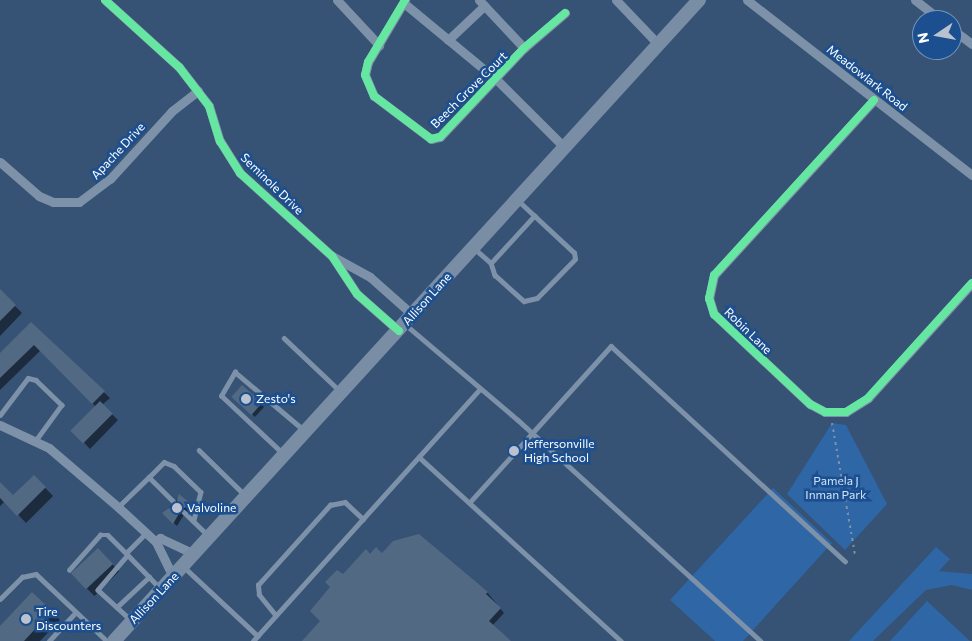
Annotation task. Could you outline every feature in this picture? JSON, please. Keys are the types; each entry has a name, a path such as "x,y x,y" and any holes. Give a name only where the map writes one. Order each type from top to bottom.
{"main road":[{"name":"Allison Lane","path":"114,641 406,323 657,43 699,0"}],"street":[{"name":"Seminole Drive","path":"105,0 180,67 198,90 240,173 332,256 370,277 406,323"},
{"path":"337,0 379,45"},
{"path":"616,0 657,43"},
{"name":"Meadowlark Road","path":"747,0 972,175"},
{"path":"915,0 928,10"},
{"name":"Beech Grove Court","path":"563,146 497,80 405,2 368,62 368,88 431,139 440,137 497,80 524,48 565,13"},
{"path":"448,40 481,3"},
{"name":"Beech Grove Court","path":"481,3 524,48"},
{"name":"Apache Drive","path":"0,162 39,196 53,202 78,202 110,179 172,111 198,90"},
{"name":"Robin Lane","path":"874,100 714,275 709,298 714,314 810,404 825,412 840,412 868,398 972,283"},
{"name":"Seminole Drive","path":"332,256 358,294 406,323"},
{"path":"0,425 39,444 118,507 156,542 173,577"},
{"path":"156,542 160,538 194,554"}],"lane":[{"path":"474,248 491,263 495,275 524,301 531,302 575,260 574,253 517,200"},
{"path":"491,263 534,216"},
{"path":"406,323 479,390 532,433 761,641"},
{"path":"284,338 341,393"},
{"path":"470,502 611,346 845,561"},
{"path":"284,455 221,396 235,372 306,432"},
{"path":"0,415 28,378 36,380 62,405 39,444"},
{"path":"253,641 479,390"},
{"path":"199,450 247,496"},
{"path":"419,457 621,641"},
{"path":"118,507 164,462 174,466 201,492 194,521"},
{"path":"148,477 173,501"},
{"path":"276,616 259,595 258,585 330,505 345,502 363,519"},
{"path":"184,512 210,537"},
{"path":"133,621 98,590 146,533"},
{"path":"69,570 100,535 108,536 161,590"},
{"path":"183,566 258,636"},
{"path":"0,599 22,577 36,574 68,601 75,613 107,641"},
{"path":"117,607 149,577"},
{"path":"49,641 75,613"}],"path":[{"path":"832,424 855,555"}],"green space":[{"name":"Pamela J Inman Park","path":"832,423 846,425 887,504 845,550 787,494"},
{"path":"773,488 832,543 743,641 715,641 670,600"},
{"path":"936,547 950,559 939,571 972,574 972,590 952,585 926,590 873,641 849,641"},
{"path":"927,601 970,641 890,641"}],"building":[{"path":"0,289 16,305 0,321"},
{"path":"31,322 105,391 92,404 34,345 0,378 0,353"},
{"name":"Zesto's","path":"242,385 262,403 251,415 231,397"},
{"path":"100,401 113,414 83,443 70,431"},
{"path":"34,475 46,487 17,516 0,498 0,482 13,495"},
{"name":"Valvoline","path":"179,494 191,504 181,510 173,524 162,513 176,503"},
{"path":"419,534 488,592 486,594 501,608 489,621 511,641 302,641 320,621 310,611 330,587 325,582 337,570 343,574 366,549 370,554 376,547 382,553 393,541"},
{"path":"98,548 113,564 86,589 71,573"},
{"name":"Tire Discounters","path":"32,592 52,611 24,641 0,641 0,626"}],"cycle path":[{"path":"105,0 179,67 209,106 220,141 240,173 332,256 357,294 399,331"},
{"path":"405,0 368,62 365,75 374,96 431,139 440,137 524,48 565,13"},
{"path":"874,100 714,275 709,298 714,314 810,404 825,412 846,412 868,398 972,283"}],"place":[{"name":"Zesto's","path":"246,399"},
{"name":"Jeffersonville High School","path":"514,451"},
{"name":"Valvoline","path":"177,508"},
{"name":"Tire Discounters","path":"26,619"}]}
